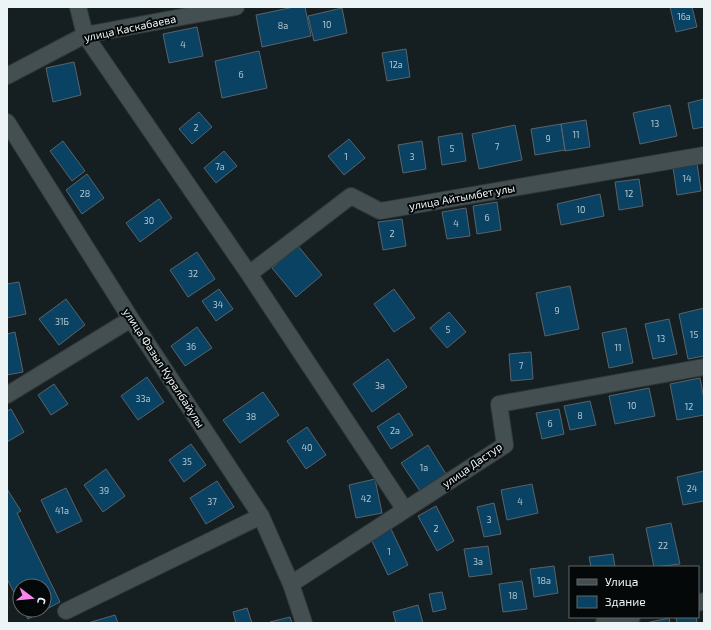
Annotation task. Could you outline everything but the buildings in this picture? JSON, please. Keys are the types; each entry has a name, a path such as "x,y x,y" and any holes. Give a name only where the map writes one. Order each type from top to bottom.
{"street":[{"path":"78,7 85,35 249,274 405,510"},
{"name":"улица Каскабаева","path":"7,76 85,35 236,7"},
{"name":"улица Фазыл Куралбайулы","path":"7,122 131,319 261,516 291,584 304,623"},
{"name":"улица Айтымбет улы","path":"249,274 351,196 380,211 704,155"},
{"path":"7,395 131,319"},
{"name":"улица Дастур","path":"291,584 505,445 499,404 704,367"},
{"path":"66,611 261,516"},
{"path":"604,623 627,618"}]}
